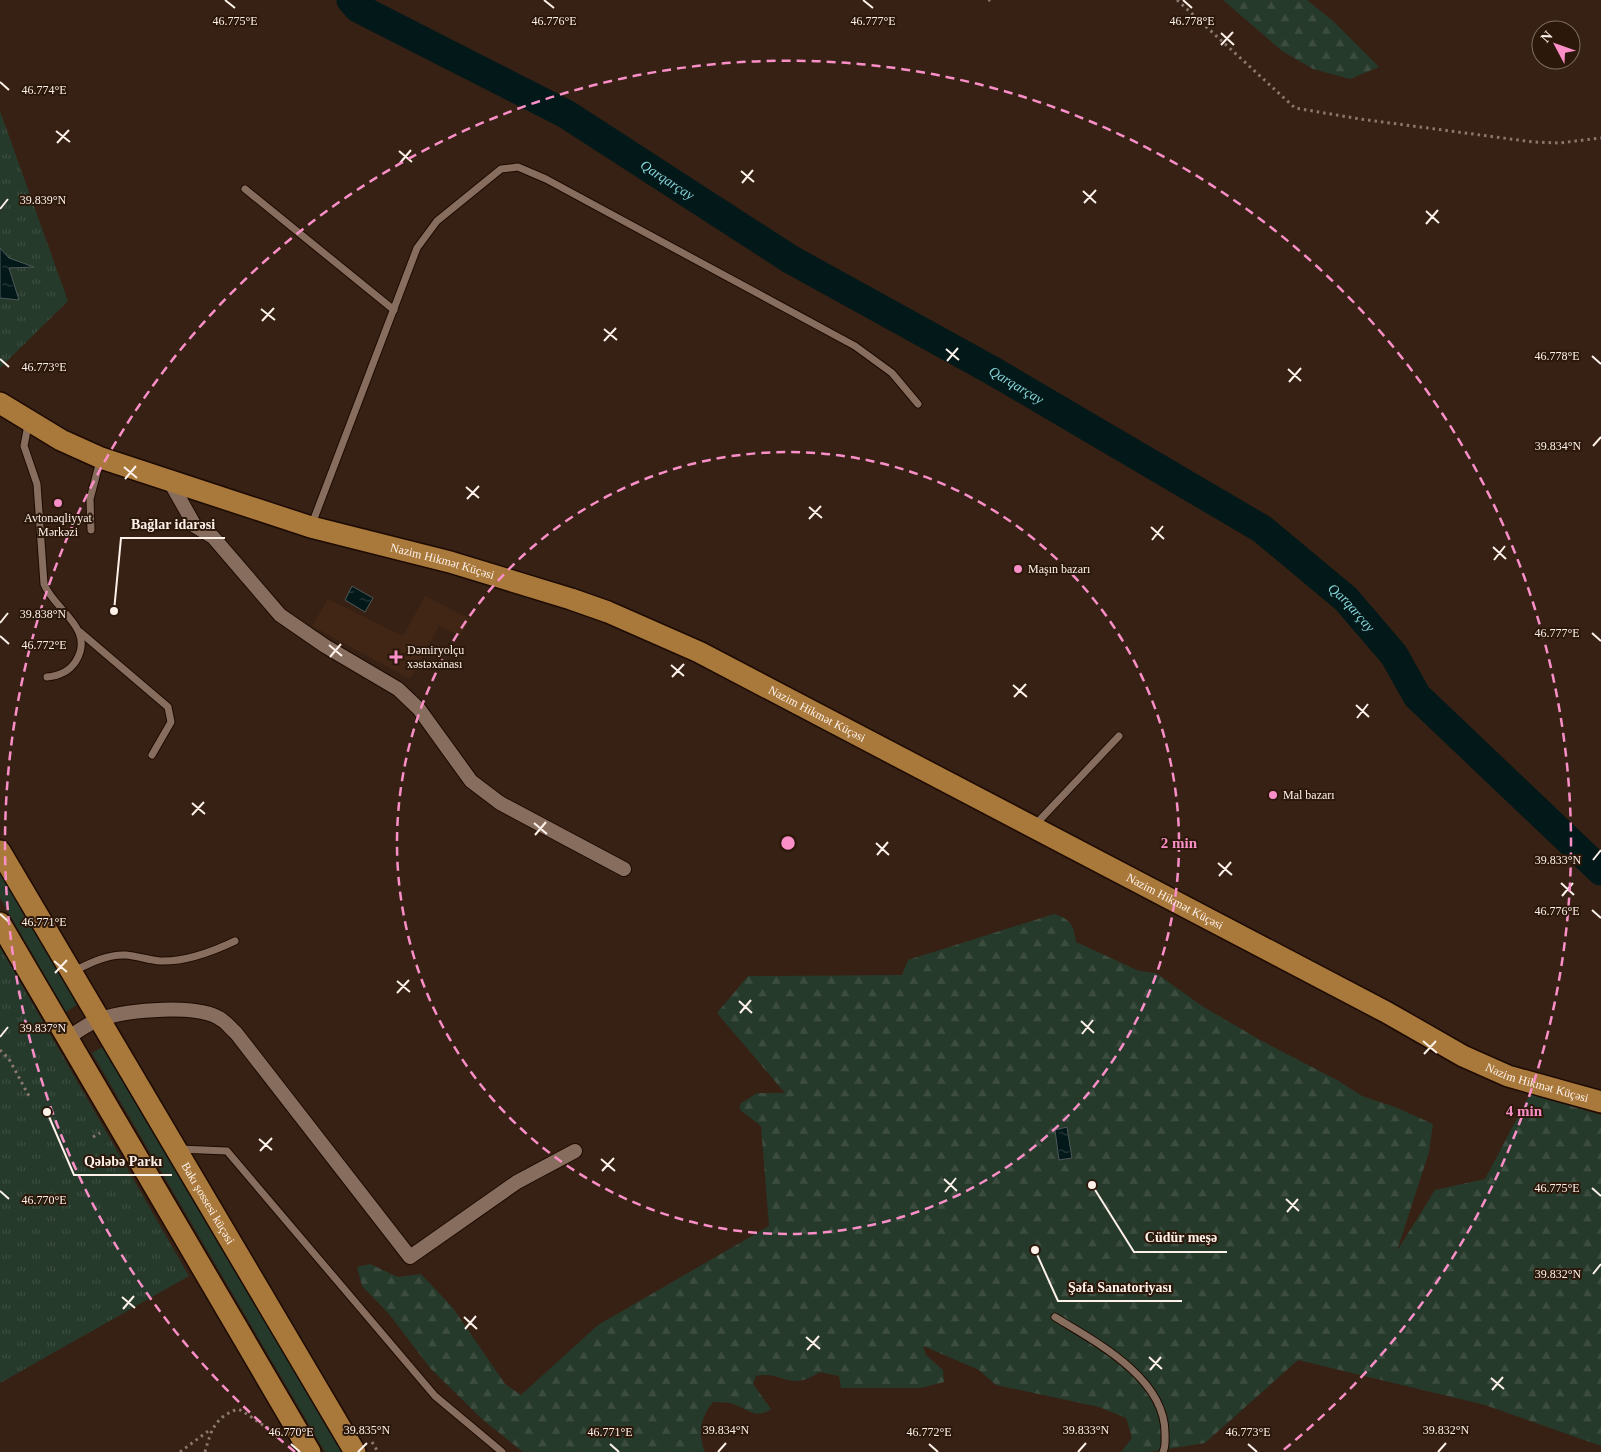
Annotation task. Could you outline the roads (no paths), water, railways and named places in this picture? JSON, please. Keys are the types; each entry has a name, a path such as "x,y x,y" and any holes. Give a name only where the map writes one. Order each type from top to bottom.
{"main road":[{"name":"Nazim Hikmət Küçəsi","path":"0,403 61,440 101,458 311,527 450,562 608,612 699,652 1386,1012 1463,1056 1508,1076 1601,1102"},
{"name":"Bakı şossesi küçəsi","path":"0,851 355,1452"},
{"path":"0,923 310,1452"}],"street":[{"path":"169,480 195,526 213,537 280,615 325,646 398,689 419,709 471,781 500,803 624,869"},
{"path":"68,1038 99,1019 148,1010 204,1013 221,1019 236,1033 410,1257 516,1182 575,1151"}],"lane":[{"path":"311,527 418,248 437,221 501,169 518,167 546,179 854,346 892,373 918,404"},
{"path":"245,189 394,310"},
{"path":"29,422 24,446 37,484 44,584 51,599 70,617 80,632 168,707 171,722 152,755"},
{"path":"91,530 90,499 101,458"},
{"path":"47,677 64,672 72,667 80,650 80,632"},
{"path":"1033,827 1119,736"},
{"path":"72,972 101,959 124,955 161,961 176,960 222,948 235,941"},
{"path":"176,1149 227,1151 436,1396 502,1452"},
{"path":"1055,1317 1112,1352 1131,1368 1154,1397 1165,1420 1165,1448 1163,1452"}],"water":[{"path":"0,248 9,258 34,267 9,268 19,300 0,298"},
{"path":"352,586 373,598 365,612 345,600"},
{"path":"1067,1127 1072,1158 1059,1160 1055,1130"}],"waterway":[{"name":"Qarqarçay","path":"351,0 358,8 566,114 790,259 993,371 1262,529 1346,599 1394,655 1417,696 1601,871"}],"place":[{"name":"Avtonəqliyyat Mərkəzi","path":"58,503"},
{"name":"Maşın bazarı","path":"1018,569"},
{"name":"Bağlar idarəsi","path":"114,611"},
{"name":"Dəmiryolçu xəstəxanası","path":"396,657"},
{"name":"Mal bazarı","path":"1273,795"},
{"name":"Qələbə Parkı","path":"47,1112"},
{"name":"Cüdür meşə","path":"1092,1185"},
{"name":"Şəfa Sanatoriyası","path":"1035,1250"}]}
